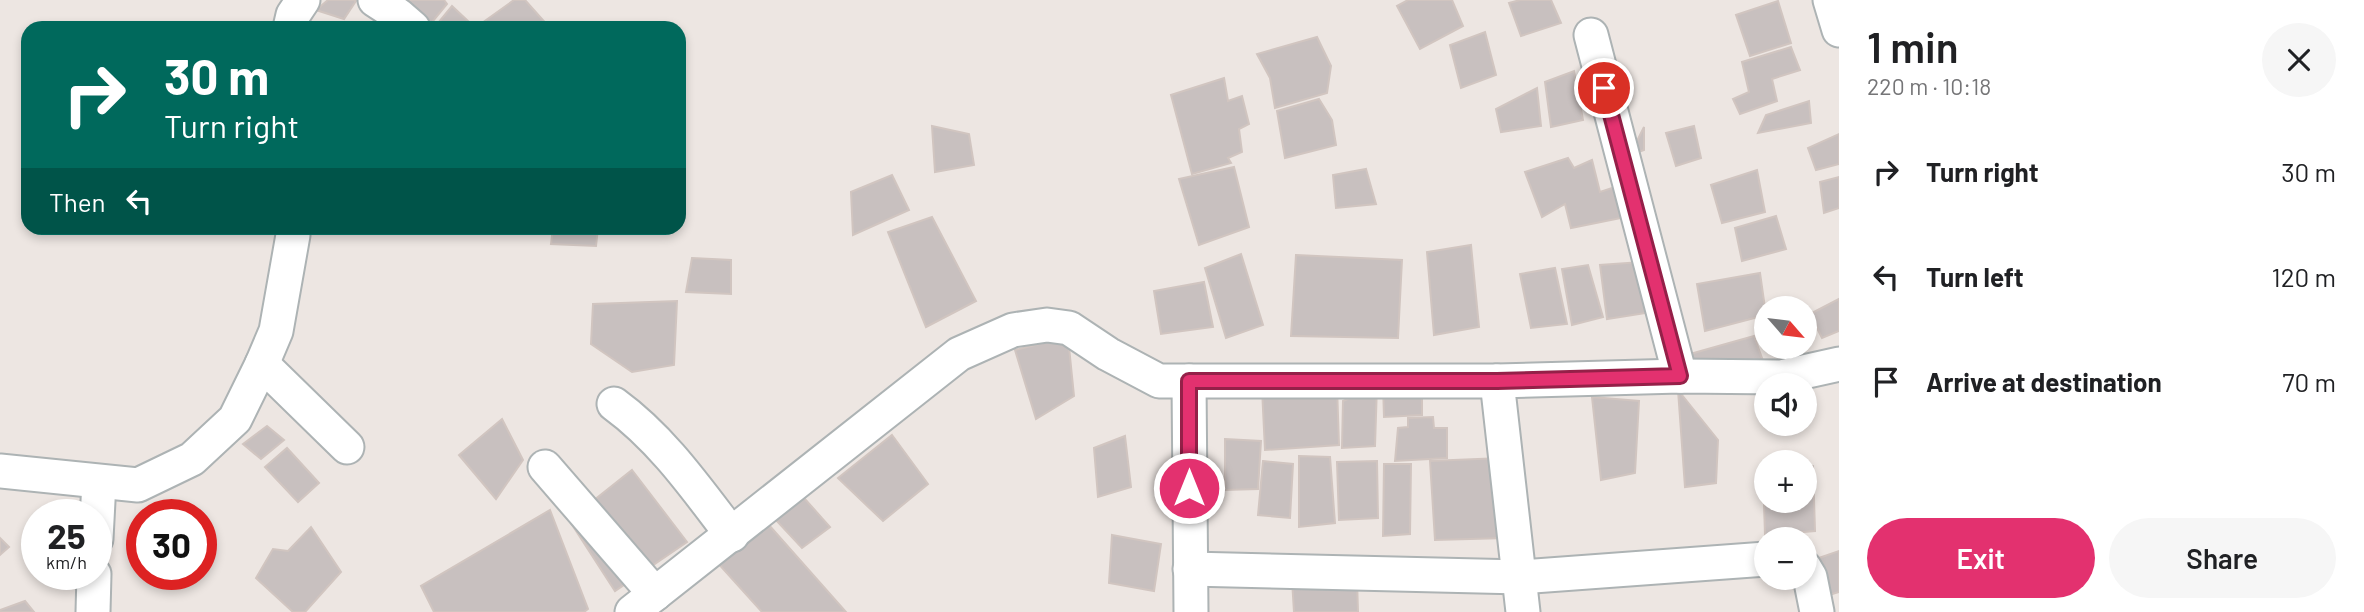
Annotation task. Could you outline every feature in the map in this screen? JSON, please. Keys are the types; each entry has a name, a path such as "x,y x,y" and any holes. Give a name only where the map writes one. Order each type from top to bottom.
{"street":[{"path":"292,21 303,0"},
{"path":"375,0 405,21"},
{"path":"1830,0 1839,30"},
{"path":"1591,35 1680,376"},
{"path":"0,471 138,485 192,459 235,419 262,364 276,331 293,235"},
{"path":"545,467 644,603 959,355 1013,330 1047,325 1069,328 1108,354 1159,380 1497,381 1680,376 1781,377 1839,365"},
{"path":"262,364 347,447"},
{"path":"1189,381 1191,612"},
{"path":"1497,381 1523,612"},
{"path":"614,404 639,421 665,449 732,535"},
{"path":"98,499 99,482"},
{"path":"1190,569 1521,577 1754,560"},
{"path":"93,612 94,590"},
{"path":"1813,590 1817,612"}],"building":[{"path":"328,0 356,1 344,19 316,10"},
{"path":"395,0 444,0 447,4 433,21 421,21"},
{"path":"514,0 525,0 544,21 485,21"},
{"path":"1408,0 1452,0 1463,26 1420,49 1397,6"},
{"path":"1520,0 1551,0 1561,23 1521,36 1509,3"},
{"path":"1778,1 1791,43 1750,56 1736,15"},
{"path":"452,6 468,21 440,21"},
{"path":"1485,32 1496,75 1461,88 1450,45"},
{"path":"1317,37 1331,66 1327,93 1275,108 1270,78 1257,54"},
{"path":"1791,47 1800,70 1772,79 1777,101 1740,114 1733,99 1749,92 1742,62"},
{"path":"1574,71 1583,120 1551,127 1545,82"},
{"path":"1224,78 1228,101 1242,96 1249,124 1239,129 1242,152 1228,158 1231,163 1192,174 1171,95"},
{"path":"1537,88 1541,126 1501,132 1496,109"},
{"path":"1319,99 1332,120 1336,145 1285,158 1277,111"},
{"path":"1809,101 1811,123 1758,133 1766,115"},
{"path":"932,126 969,134 974,165 935,172"},
{"path":"1694,126 1701,158 1676,166 1666,133"},
{"path":"1644,127 1644,150 1630,155"},
{"path":"1839,134 1839,164 1816,170 1808,148"},
{"path":"1568,158 1574,168 1592,160 1600,192 1624,184 1626,217 1571,228 1565,204 1542,217 1525,172"},
{"path":"1234,167 1249,227 1199,245 1179,179"},
{"path":"1366,169 1376,204 1336,208 1333,175"},
{"path":"1757,170 1765,212 1722,223 1711,185"},
{"path":"892,175 909,210 853,235 851,192"},
{"path":"1839,177 1839,208 1824,213 1820,182"},
{"path":"1776,216 1786,249 1742,261 1735,228"},
{"path":"932,217 976,301 926,327 888,232"},
{"path":"552,235 597,235 596,246 551,244"},
{"path":"1471,245 1479,327 1434,335 1427,252"},
{"path":"1241,254 1263,325 1226,338 1205,268"},
{"path":"1296,255 1402,260 1398,338 1291,336"},
{"path":"692,258 731,260 731,294 686,292"},
{"path":"1641,262 1646,313 1607,319 1600,265"},
{"path":"1588,265 1603,317 1572,325 1562,269"},
{"path":"1555,268 1567,324 1531,328 1520,274"},
{"path":"1760,273 1763,296 1754,296 1754,318 1705,331 1697,284"},
{"path":"1204,282 1213,327 1161,334 1154,291"},
{"path":"1839,299 1839,331 1822,338 1817,328 1817,310"},
{"path":"677,301 674,365 632,372 591,344 593,304"},
{"path":"1754,336 1754,359 1762,359 1766,369 1697,368 1683,356"},
{"path":"1068,337 1074,396 1036,419 1015,350"},
{"path":"1422,384 1422,415 1384,417 1383,385"},
{"path":"1377,385 1375,446 1342,448 1343,401 1350,398 1349,386"},
{"path":"1337,386 1339,445 1265,450 1262,389"},
{"path":"1678,390 1718,440 1716,483 1685,487"},
{"path":"1592,397 1639,401 1635,473 1601,480"},
{"path":"1433,417 1434,428 1447,428 1447,458 1395,461 1398,428 1408,427 1408,418"},
{"path":"502,419 523,460 496,499 459,455"},
{"path":"267,426 284,440 261,459 243,444"},
{"path":"892,435 928,484 883,521 838,478"},
{"path":"1125,436 1131,487 1098,497 1094,448"},
{"path":"1225,439 1261,441 1258,489 1225,490"},
{"path":"287,448 319,483 298,502 265,467"},
{"path":"1299,456 1330,457 1335,523 1299,527"},
{"path":"1501,458 1506,538 1435,540 1430,461"},
{"path":"1263,461 1293,464 1290,518 1258,515"},
{"path":"1377,461 1378,518 1339,520 1337,462"},
{"path":"1384,464 1411,464 1410,534 1383,536"},
{"path":"632,470 687,542 615,591 569,520"},
{"path":"804,498 830,527 802,548 774,518"},
{"path":"550,510 588,609 584,612 434,612 421,586"},
{"path":"1764,513 1814,513 1815,527 1765,527"},
{"path":"768,524 846,612 762,612 715,560"},
{"path":"311,527 341,572 305,612 293,612 256,578 273,549 288,551"},
{"path":"1112,535 1161,544 1154,591 1109,583"},
{"path":"0,538 9,547 0,555"},
{"path":"1839,551 1839,592 1826,596 1817,559"},
{"path":"1292,580 1357,580 1358,612 1294,612"},
{"path":"25,601 34,612 0,612 0,610"}],"route":[{"path":"1189,488 1189,381 1497,381 1680,376 1604,88"}]}
